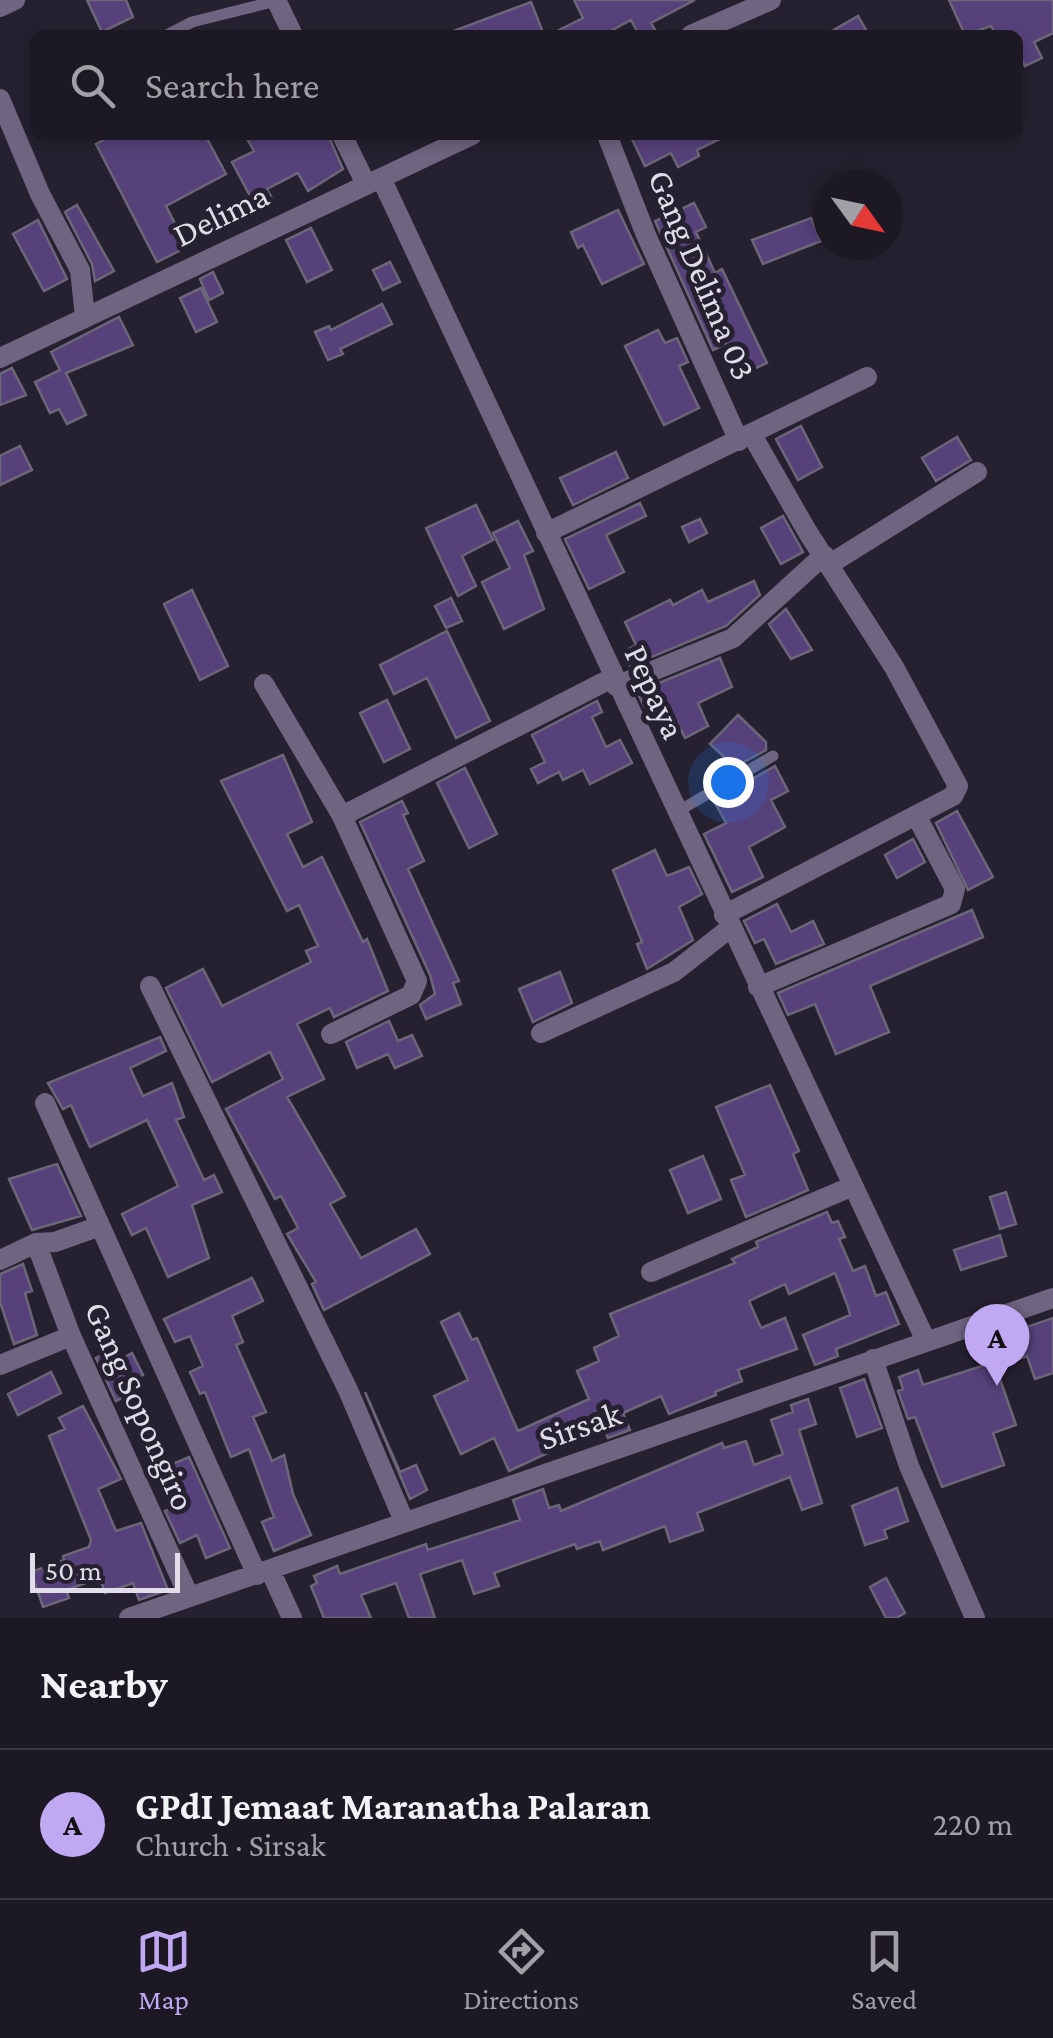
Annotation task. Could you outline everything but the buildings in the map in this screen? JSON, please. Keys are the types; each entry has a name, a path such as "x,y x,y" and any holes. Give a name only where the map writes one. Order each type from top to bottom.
{"street":[{"path":"0,7 15,0"},
{"path":"276,0 291,30"},
{"path":"702,30 771,0"},
{"path":"0,99 40,194 80,270 85,317"},
{"name":"Pepaya","path":"345,140 373,180 546,533 926,1341"},
{"name":"Delima","path":"0,358 461,140"},
{"name":"Gang Delima 03","path":"609,140 646,236 745,438 827,560 956,775 953,796 916,816"},
{"path":"546,533 867,376"},
{"path":"342,816 614,682 733,638 827,560 977,472"},
{"path":"264,684 342,816 417,986 411,995 330,1034"},
{"path":"541,1033 674,972 727,922 916,816 956,889 950,904 758,988"},
{"path":"150,986 348,1390 404,1521"},
{"path":"44,1103 264,1573 292,1618"},
{"path":"652,1272 853,1186"},
{"path":"0,1260 36,1242 55,1242 100,1226"},
{"name":"Gang Sopongiro","path":"36,1242 71,1336 188,1594"},
{"name":"Sirsak","path":"129,1618 188,1594 264,1573 404,1521 1053,1298"},
{"path":"0,1364 71,1336"},
{"path":"873,1358 909,1466 975,1618"}],"lane":[{"path":"177,30 192,22 276,0"},
{"path":"676,812 773,756"}],"place":[{"name":"GPdI Jemaat Maranatha Palaran","path":"997,1386"}]}
